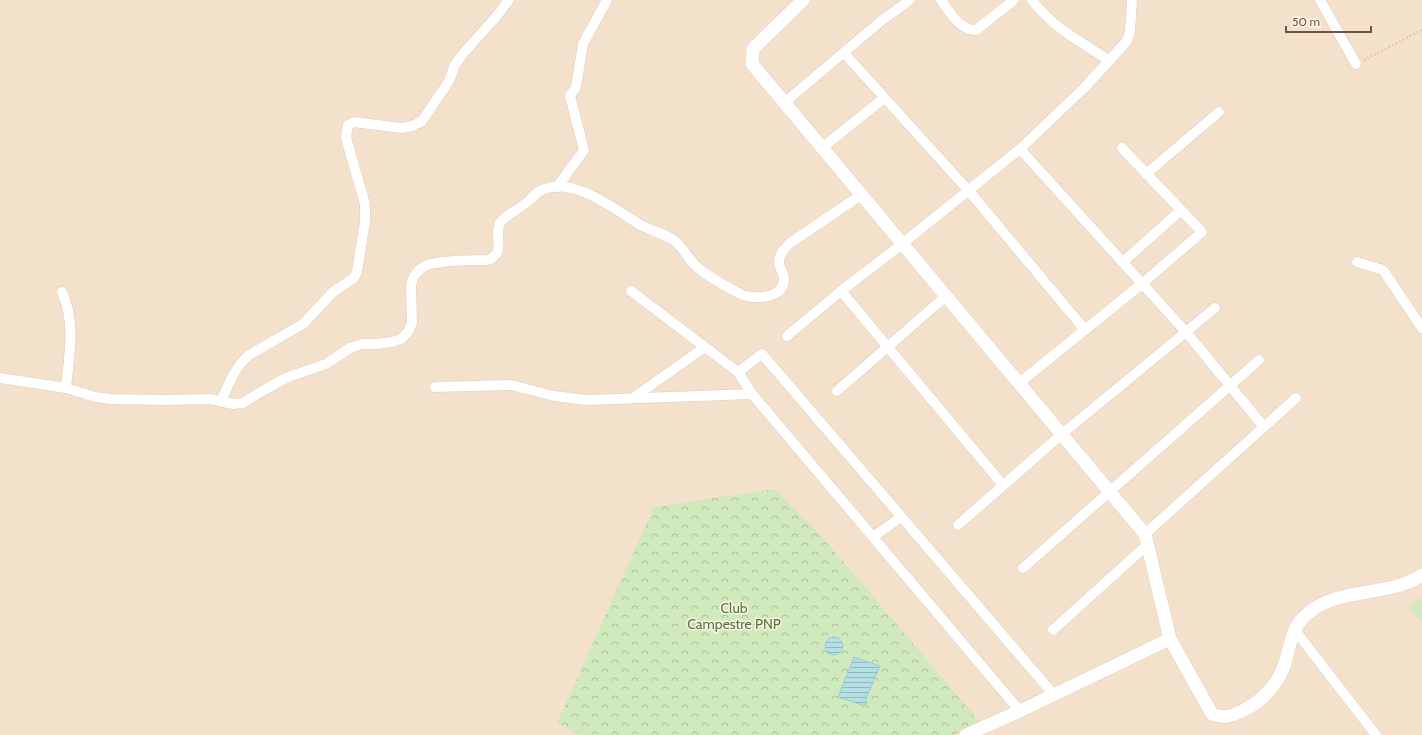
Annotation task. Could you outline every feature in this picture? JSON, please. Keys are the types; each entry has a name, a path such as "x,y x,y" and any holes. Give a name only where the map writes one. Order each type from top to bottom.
{"street":[{"path":"221,400 238,367 244,359 303,324 333,292 354,278 357,272 365,221 365,204 346,137 348,125 354,122 402,128 412,126 422,121 449,81 454,67 461,56 509,0"},
{"path":"556,187 584,150 570,96 576,87 583,44 607,0"},
{"path":"803,0 753,49 752,64 1062,434 1146,539 1170,639 1212,714 1221,717 1235,714 1248,708 1263,698 1275,683 1284,665 1294,629 1303,617 1318,606 1349,594 1394,587 1414,580 1422,575"},
{"path":"784,103 881,21 910,0"},
{"path":"940,0 962,26 971,30 976,30 1014,0"},
{"path":"1032,0 1056,26 1110,60"},
{"path":"787,336 840,291 969,192 1020,149 1084,88 1124,46 1129,36 1132,0"},
{"path":"1320,0 1356,64"},
{"path":"844,53 969,192 1085,330"},
{"path":"822,148 884,98"},
{"path":"1146,174 1218,112"},
{"path":"1019,383 1143,283 1202,232 1180,211 1122,148"},
{"path":"1020,149 1143,283 1186,332 1264,427"},
{"path":"0,378 66,388 95,397 111,399 209,399 221,400 233,404 243,403 288,377 326,364 350,348 362,344 392,342 401,339 408,332 412,323 411,286 412,280 418,270 430,264 488,260 492,258 495,256 499,248 498,230 502,220 526,204 539,191 556,187 573,189 593,197 647,228 672,239 681,247 687,257 702,271 742,295 755,297 768,296 781,288 784,281 779,262 782,253 790,243 861,195"},
{"path":"1123,262 1180,211"},
{"path":"1357,262 1383,270 1422,328"},
{"path":"631,291 738,372 752,394 1020,711"},
{"path":"840,291 1004,485"},
{"path":"62,292 70,313 71,328 66,388"},
{"path":"837,391 946,296"},
{"path":"958,525 1062,434 1215,308"},
{"path":"632,398 705,347"},
{"path":"738,372 762,354 1054,695"},
{"path":"1023,568 1259,360"},
{"path":"435,387 511,385 554,396 587,400 752,394"},
{"path":"1053,630 1146,539 1296,398"},
{"path":"873,537 900,517"},
{"path":"1294,629 1376,735"},
{"path":"966,735 1054,695 1170,639"}],"path":[{"path":"1356,64 1422,30"}],"shaded area":[{"path":"0,0 1422,0 1422,735 0,735"}],"green space":[{"name":"Club Campestre PNP","path":"775,489 823,538 980,722 953,735 581,735 557,723 654,507"},
{"path":"1422,598 1422,623 1409,607"}],"water":[{"path":"834,637 840,640 843,646 840,652 834,655 828,652 825,646 828,640"},
{"path":"854,657 880,666 866,699 867,701 865,706 838,697"}]}
